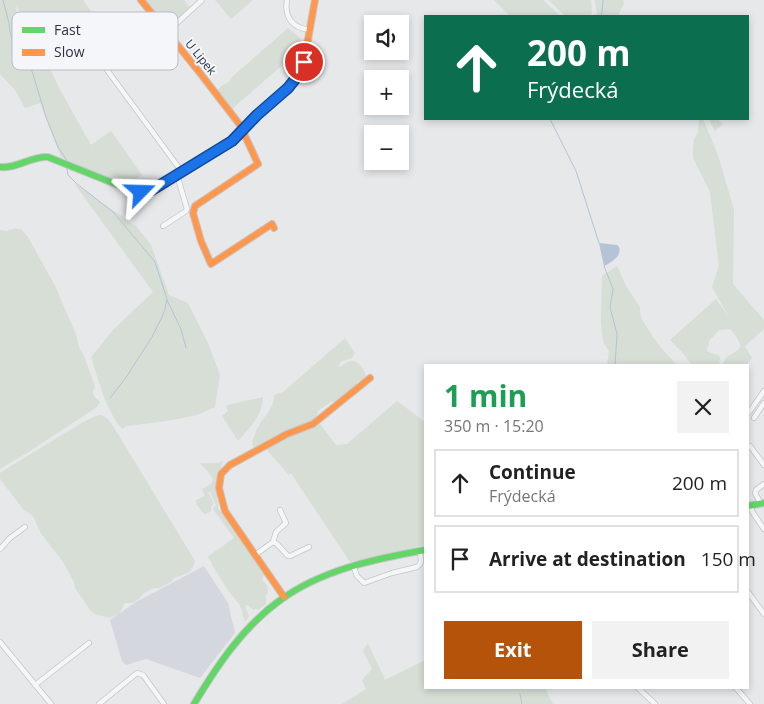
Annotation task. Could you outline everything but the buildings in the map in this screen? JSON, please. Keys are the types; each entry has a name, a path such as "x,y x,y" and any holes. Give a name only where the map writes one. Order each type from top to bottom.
{"street":[{"name":"U Lipek","path":"141,0 151,12"},
{"path":"178,22 202,0"},
{"path":"287,0 286,12 291,22 301,29 310,30"},
{"path":"0,166 12,168 34,157 41,156 63,162 128,190 146,192 152,190 232,141 257,115 283,93 296,78 304,62 315,0"},
{"name":"U Lipek","path":"178,46 243,130 258,164 195,206 193,213 201,241 211,264 272,224"},
{"path":"106,70 179,173 187,209 163,226"},
{"path":"284,597 225,511 220,489 222,473 230,465 287,434 314,424 370,378"},
{"path":"749,412 764,391"},
{"path":"754,418 764,402"},
{"path":"750,446 764,465"},
{"path":"764,484 756,490 763,504 749,506 764,529"},
{"path":"255,555 272,542 276,532 286,523 280,510"},
{"path":"0,549 10,538 25,527"},
{"path":"272,542 277,544 288,556 309,547"},
{"path":"194,704 234,645 261,615 284,597 317,578 353,565 422,551 421,561 417,567 364,583 357,576 353,565"},
{"path":"749,593 764,614"},
{"path":"0,642 51,704"},
{"path":"35,685 89,643"},
{"path":"99,704 137,673 143,675 164,704"},
{"path":"639,689 655,704"},
{"path":"737,689 750,704"}],"shaded area":[{"path":"0,0 83,0 91,12 19,12 16,6 17,12 12,12 12,70 51,70 91,145 111,131 142,175 128,185 95,173 61,157 40,103 25,108 15,90 0,74"},
{"path":"146,0 184,0 190,8 178,19 178,12 153,12 144,2"},
{"path":"215,0 253,0 231,19"},
{"path":"494,0 543,0 559,15 509,15"},
{"path":"549,0 591,0 591,15 564,15"},
{"path":"595,0 623,0 624,4 618,15 597,15"},
{"path":"288,28 300,39 302,48 232,109 217,91"},
{"path":"699,120 703,120 718,155 734,210 733,284 764,320 764,329 745,346 752,358 748,364 723,364 724,361 741,346 730,329 719,330 709,341 707,351 720,357 719,364 691,364 670,340 716,299 729,317 712,287 719,266 710,192 693,158 694,140 698,132"},
{"path":"709,120 718,120 723,124 715,131"},
{"path":"74,183 137,227 151,245 169,295 188,303 208,343 220,375 215,407 197,415 127,426 122,429 116,420 103,394 91,357 113,330 153,292"},
{"path":"16,228 22,230 28,237 55,286 76,334 79,347 95,386 94,396 100,402 97,407 0,469 0,230 7,231"},
{"path":"617,266 627,288 640,307 644,323 658,344 676,364 607,364 609,351 603,342 601,323 602,276"},
{"path":"345,338 355,353 352,358 342,361 338,366 340,367 348,362 355,361 361,366 366,376 361,381 358,381 336,403 332,401 318,411 316,419 253,448 252,441 256,430 268,413 274,400 274,395 283,392"},
{"path":"263,397 258,416 238,441 222,416 228,411 227,405"},
{"path":"397,401 424,421 424,545 350,562 291,473 289,475 266,449 286,437 320,424 336,445 347,444"},
{"path":"98,415 105,417 113,426 195,561 188,573 174,578 171,582 160,588 148,591 133,603 125,603 119,614 110,618 95,614 90,610 75,588 74,582 63,562 40,532 32,515 23,509 0,479 0,473 6,469"},
{"path":"223,461 217,491 218,508 264,574 262,580 267,585 268,591 266,604 258,610 253,610 248,605 245,606 249,616 245,622 239,604 229,592 207,557 234,538 213,509 216,505 210,492 208,492 214,504 211,506 211,511 206,514 197,505 196,500 205,496 202,489 211,484 213,479 200,463 218,463"},
{"path":"204,566 228,603 235,633 200,678 146,659 126,665 122,661 110,620 136,602"},
{"path":"368,643 385,680 424,660 424,689 546,689 553,704 342,704 366,689 362,680 372,669 363,651"}],"water":[{"path":"599,243 617,245 620,250 618,256 613,261 604,266"}],"waterway":[{"path":"3,0 12,38"},
{"path":"601,15 603,0"},
{"path":"32,70 46,117 58,147 67,162"},
{"path":"550,120 576,171 599,243"},
{"path":"67,169 68,175 76,183 114,213 155,262 167,299 162,317 152,337 125,379 110,398"},
{"path":"604,266 613,289 610,307 617,334 615,364"},
{"path":"167,300 181,329 186,348"},
{"path":"520,694 522,704"}],"traffic: fast":[{"path":"0,167 48,157 133,191 144,192 152,190 232,141 257,115 288,88 298,75"},
{"path":"749,506 764,503"},
{"path":"194,704 221,662 242,635 253,623 295,590 312,581 349,567 424,550"}],"traffic: slow":[{"path":"141,0 151,12"},
{"path":"298,75 304,62 315,0"},
{"path":"178,46 240,125 258,164 195,206 193,213 201,241 211,264 272,224 274,228"},
{"path":"284,597 225,511 219,488 221,474 230,465 287,434 313,424 370,378"}],"route":[{"path":"141,192 152,190 232,141 248,123 288,88 296,78 304,62"}]}
